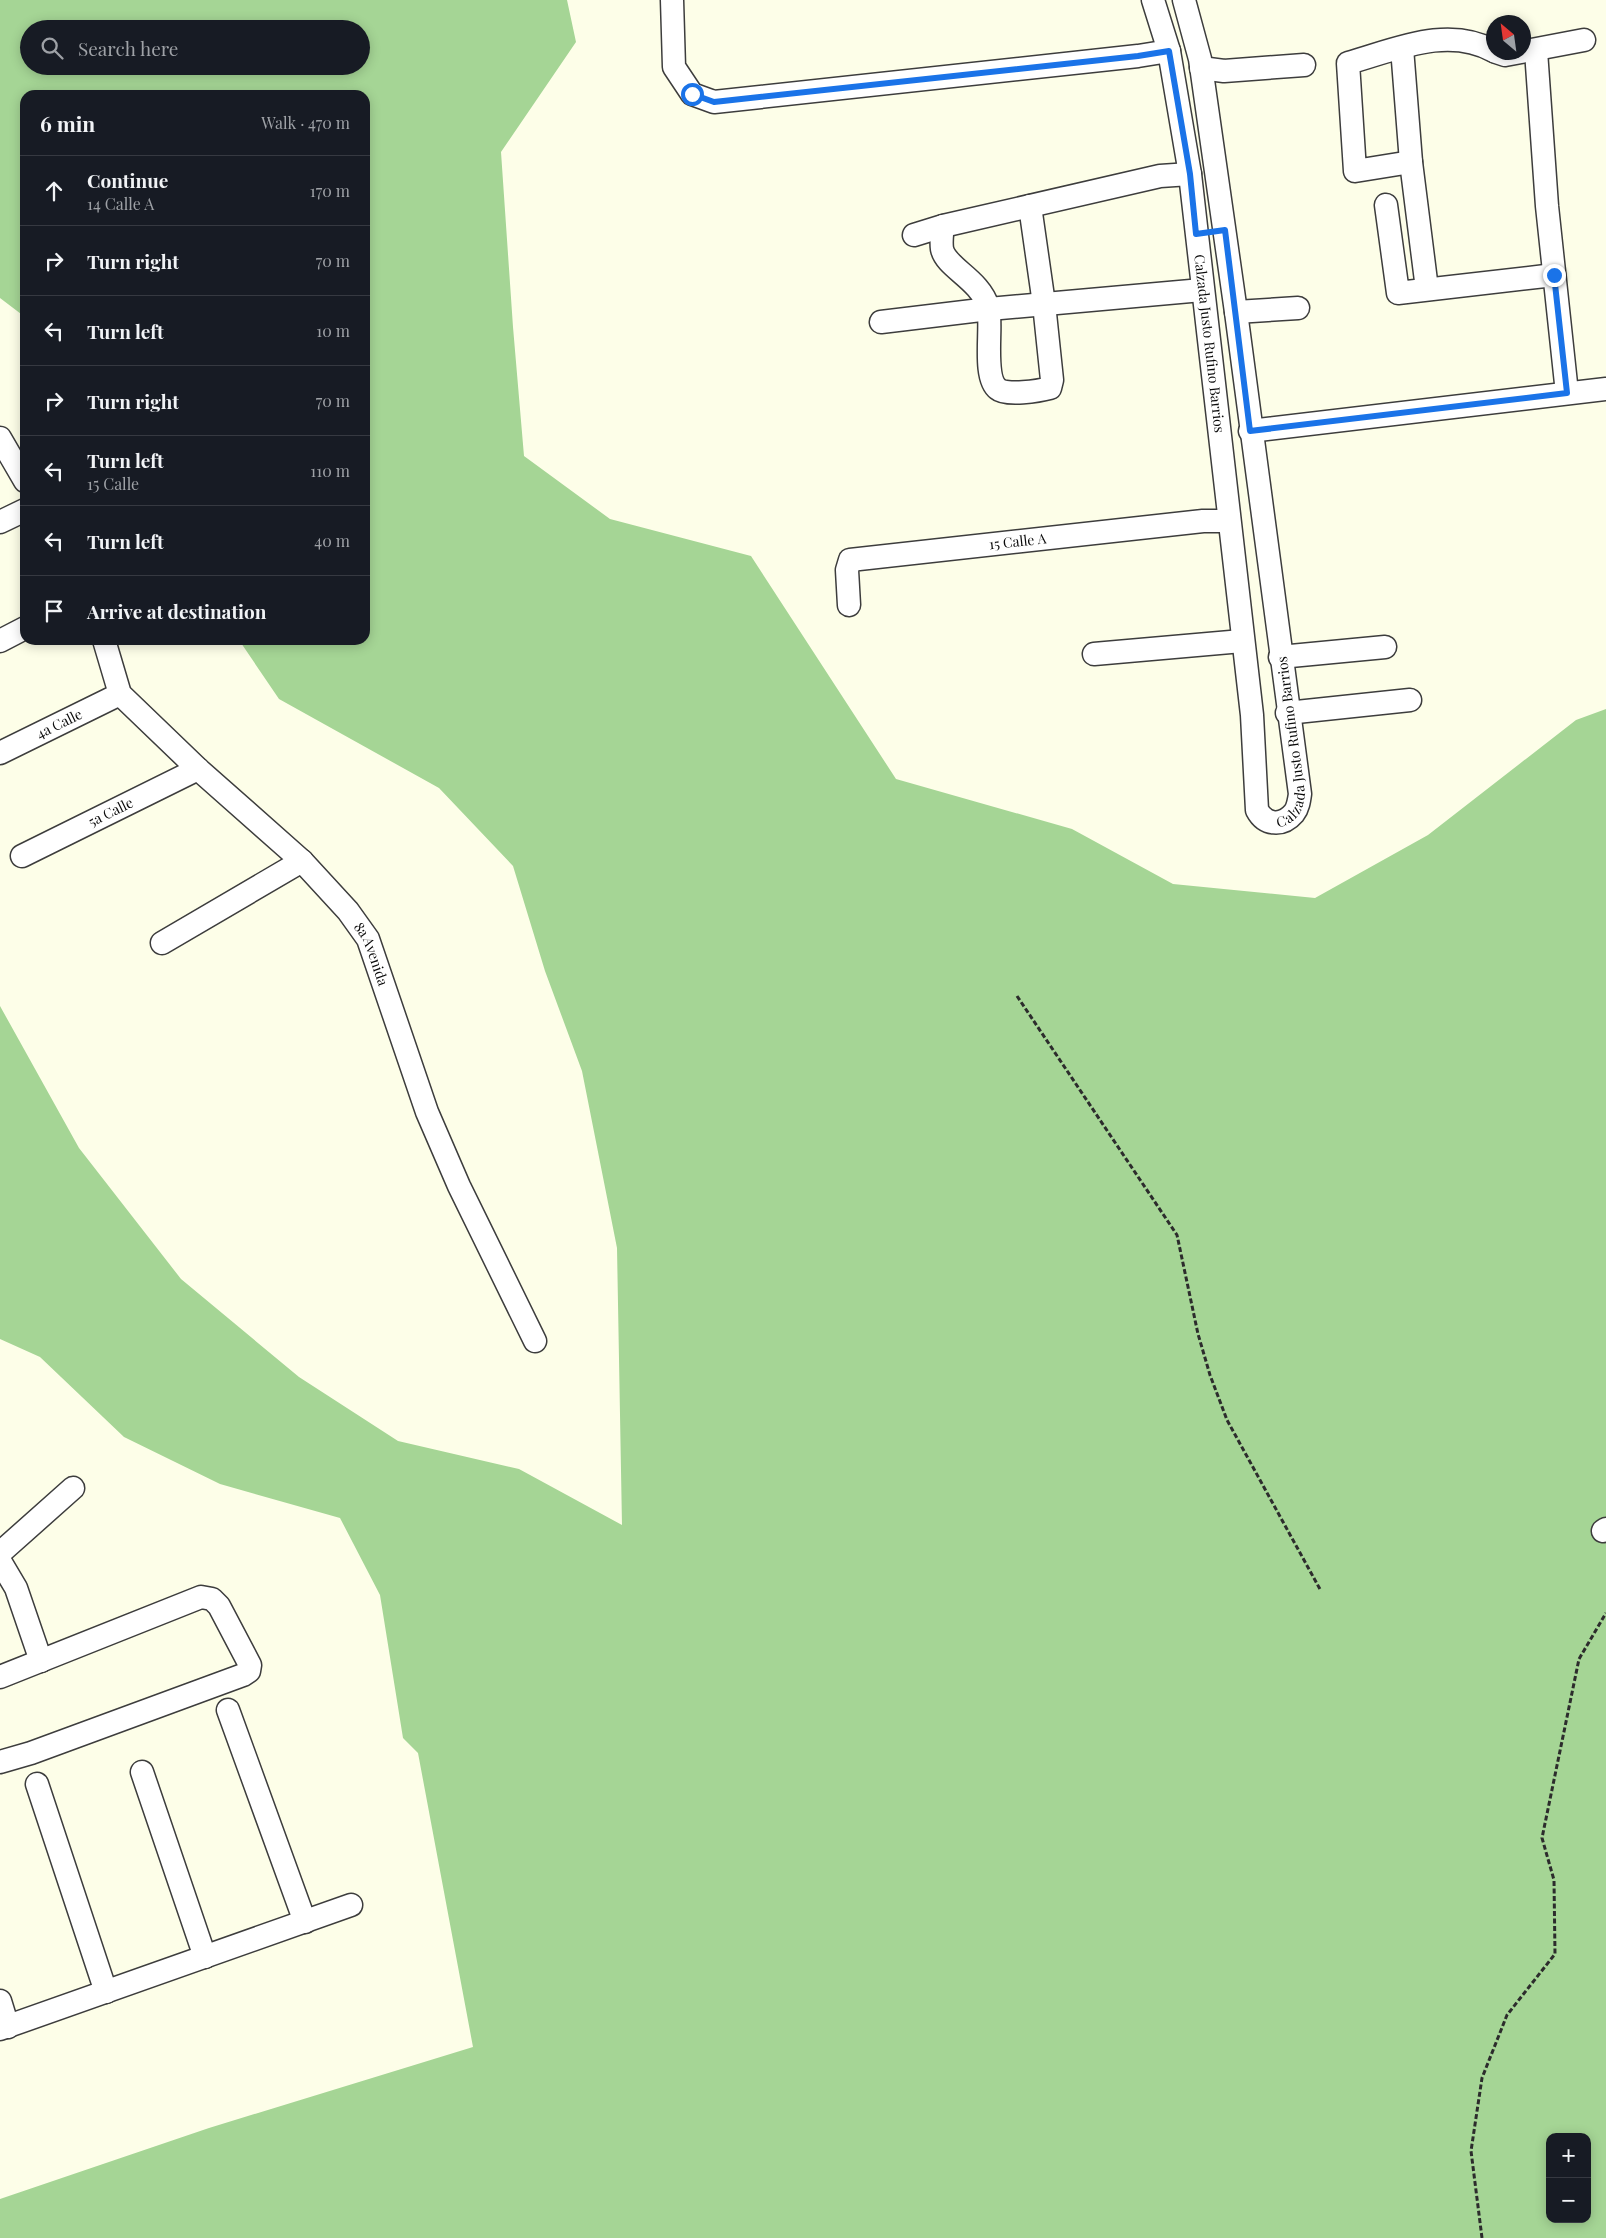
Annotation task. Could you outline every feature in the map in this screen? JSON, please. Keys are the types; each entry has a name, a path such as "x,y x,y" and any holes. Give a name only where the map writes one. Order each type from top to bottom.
{"street":[{"path":"672,0 674,67 692,94 714,102 1169,51"},
{"name":"Calzada Justo Rufino Barrios","path":"1154,0 1169,51 1190,174 1242,641 1252,715 1257,810 1261,819 1267,823 1284,821 1293,814 1298,806 1300,794 1287,713 1225,230 1201,68 1184,0"},
{"path":"1410,162 1355,172 1348,63 1426,40 1460,39 1486,47"},
{"path":"1531,52 1584,40"},
{"path":"1402,48 1410,162 1427,289"},
{"path":"1536,51 1547,206 1567,393"},
{"path":"1201,68 1224,71 1304,65"},
{"path":"914,235 943,226 1160,176 1190,174"},
{"path":"1386,205 1398,293 1554,275"},
{"path":"943,226 942,248 947,260 981,291 989,309 989,350 992,379 996,388 1004,393 1050,388 1052,380 1044,304 1030,206"},
{"path":"1196,234 1225,230"},
{"path":"881,322 989,309 1202,290"},
{"path":"1236,312 1298,308"},
{"path":"1250,431 1606,389"},
{"path":"0,438 20,472"},
{"path":"0,522 20,512"},
{"name":"15 Calle A","path":"849,605 847,570 850,560 1203,521 1229,521"},
{"path":"1238,599 1273,594"},
{"path":"0,641 20,631"},
{"path":"1094,654 1242,641"},
{"name":"8a Avenida","path":"105,645 120,694 198,769 302,861 348,912 368,939 427,1112 459,1186 535,1341"},
{"path":"1280,657 1385,647"},
{"name":"4a Calle","path":"0,753 120,694"},
{"path":"1287,713 1410,700"},
{"name":"5a Calle","path":"22,856 198,769"},
{"path":"162,943 302,861"},
{"path":"0,1553 73,1488"},
{"path":"0,1561 16,1588 41,1661"},
{"path":"0,1677 201,1597 212,1599 219,1606 250,1665 249,1671 243,1675 31,1753 0,1762"},
{"path":"228,1710 304,1922"},
{"path":"142,1772 205,1957"},
{"path":"37,1784 106,1992"},
{"path":"0,2001 4,2028 351,1905"}],"path":[{"path":"1017,996 1177,1235 1198,1334 1226,1420 1321,1591"},
{"path":"1482,2238 1471,2151 1482,2078 1507,2015 1555,1954 1554,1880 1542,1838 1580,1659 1606,1613"}],"green space":[{"path":"0,0 567,0 576,42 501,152 524,456 610,519 751,556 896,779 1072,829 1173,884 1315,898 1428,835 1576,720 1606,709 1606,2238 0,2238 0,2199 209,2128 473,2047 418,1753 403,1738 380,1595 340,1518 220,1484 124,1437 40,1357 0,1339 0,1006 79,1148 181,1279 299,1377 398,1441 519,1469 622,1525 617,1248 582,1071 545,971 513,866 439,788 279,699 242,645 370,645 370,90 20,90 20,313 0,298"}],"route":[{"path":"692,94 714,102 1138,56 1169,51 1190,174 1196,234 1225,230 1250,431 1567,393 1554,275"}]}
